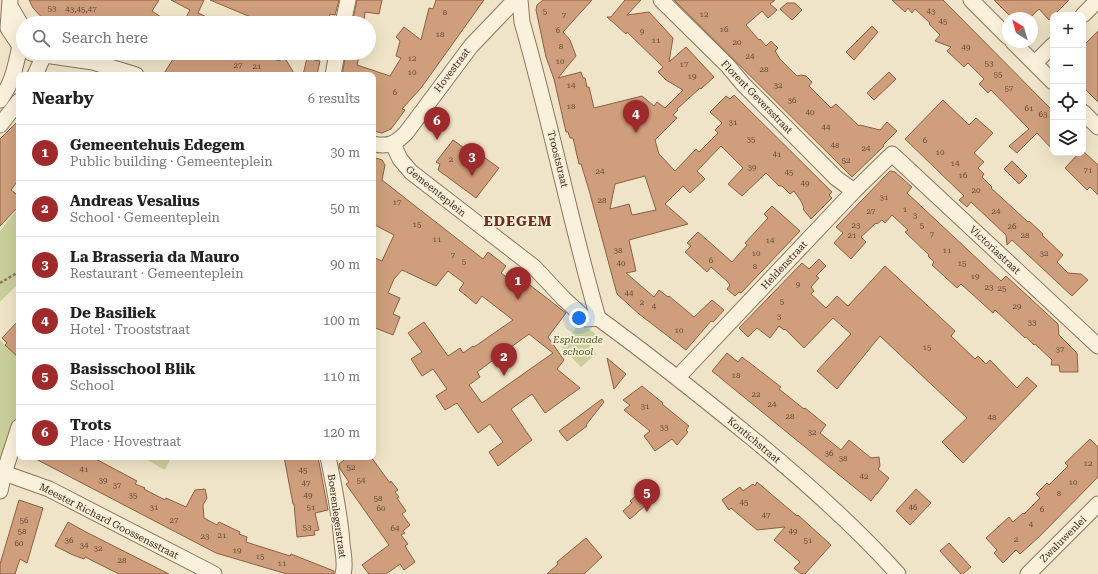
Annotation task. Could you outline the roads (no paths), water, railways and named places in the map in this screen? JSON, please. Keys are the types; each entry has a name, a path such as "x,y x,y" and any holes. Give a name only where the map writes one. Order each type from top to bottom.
{"street":[{"path":"345,16 348,0"},
{"name":"Hovestraat","path":"393,144 406,133 471,46 515,0"},
{"name":"Trooststraat","path":"520,0 522,22 532,56 584,268 598,318"},
{"name":"Florent Geversstraat","path":"661,0 728,66 743,84 836,178 854,191"},
{"path":"971,0 1002,31"},
{"path":"1086,12 1098,0"},
{"path":"10,3 17,16"},
{"path":"10,3 8,28 16,36"},
{"path":"1019,48 1050,79"},
{"path":"1035,63 1050,48"},
{"path":"17,72 25,60"},
{"path":"33,60 35,72"},
{"path":"83,60 126,72"},
{"path":"334,72 336,60"},
{"path":"0,100 16,73"},
{"path":"1,122 16,104"},
{"path":"1086,115 1098,127"},
{"path":"376,144 393,144"},
{"name":"Gemeenteplein","path":"393,144 400,159 411,172 534,267 564,299 586,319 598,318"},
{"name":"Heldenstraat","path":"678,377 854,191 892,154"},
{"name":"Victoriastraat","path":"892,154 1098,346"},
{"name":"Kontichstraat","path":"598,318 678,377 812,488 841,514 898,574"},
{"path":"0,491 4,473 16,436"},
{"name":"Boerenlegerstraat","path":"329,460 340,526 345,567 343,574"},
{"name":"Meester Richard Goossensstraat","path":"4,473 49,489 188,568 214,574"},
{"name":"Zwaluwenlei","path":"1028,574 1098,504"}],"place":[{"name":"De Basiliek","path":"636,133"},
{"name":"Trots","path":"437,140"},
{"name":"La Brasseria da Mauro","path":"472,176"},
{"name":"Gemeentehuis Edegem","path":"518,300"},
{"name":"Andreas Vesalius","path":"504,376"},
{"name":"Basisschool Blik","path":"647,512"}],"district":[{"name":"EDEGEM","path":"518,221"}],"park label":[{"name":"Esplanade school","path":"578,344"}]}
